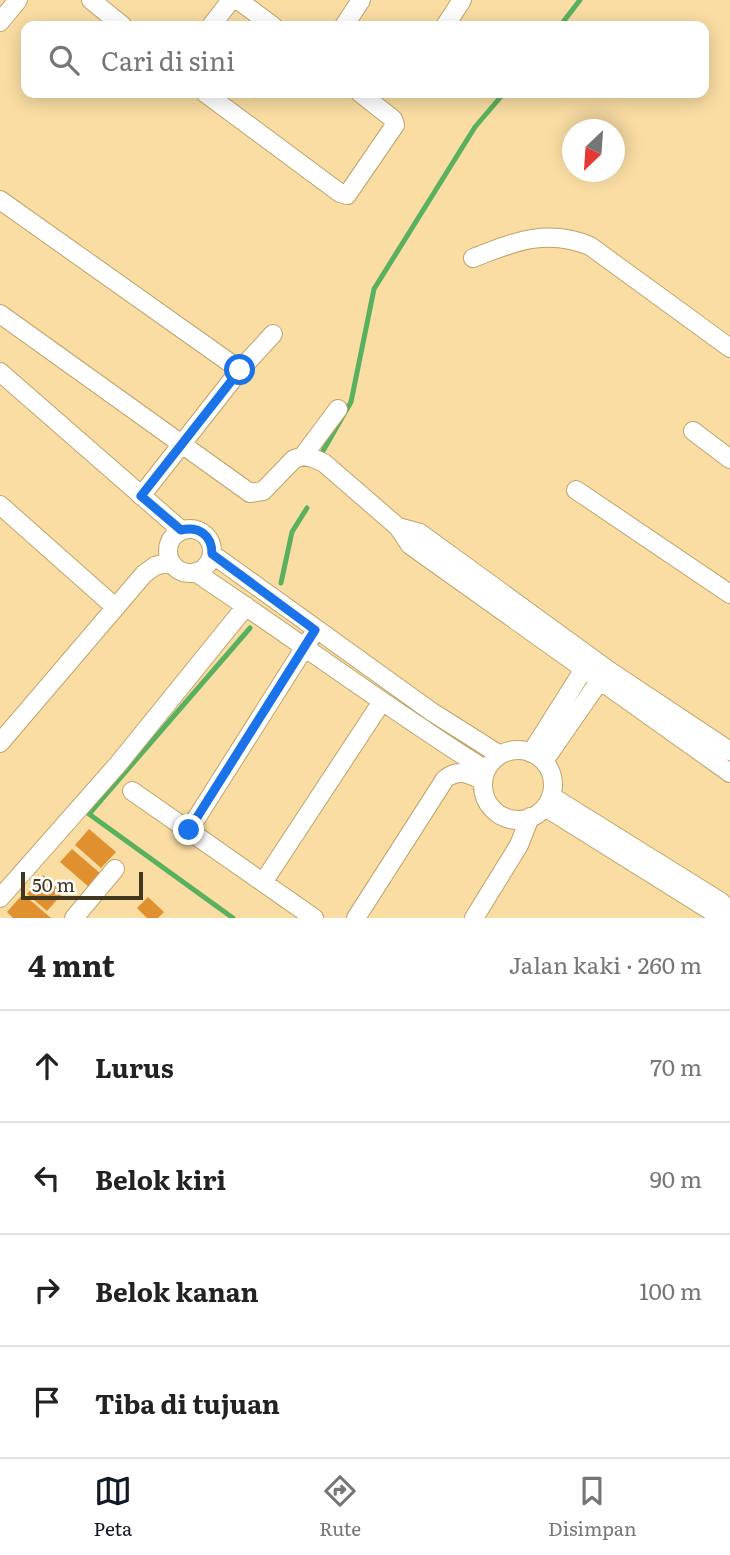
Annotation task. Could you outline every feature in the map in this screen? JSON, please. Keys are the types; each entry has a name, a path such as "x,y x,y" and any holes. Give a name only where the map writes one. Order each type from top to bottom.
{"street":[{"path":"0,22 18,0"},
{"path":"91,0 117,21"},
{"path":"215,21 232,0"},
{"path":"238,0 266,21"},
{"path":"347,21 361,0"},
{"path":"448,21 462,0"},
{"path":"212,98 340,193 347,195 395,125 393,119 366,98"},
{"path":"0,200 240,370"},
{"path":"473,258 520,241 550,237 571,238 590,246 730,348"},
{"path":"0,314 250,493 263,491 294,459 303,456 338,408"},
{"path":"141,496 240,370 273,334"},
{"path":"0,372 181,530"},
{"path":"694,431 730,459"},
{"path":"303,456 324,463 398,527 419,533 587,664 730,751"},
{"path":"576,490 730,594"},
{"path":"0,505 115,607"},
{"path":"195,572 208,565 212,554 211,544 202,532 195,529 181,530 169,541 167,547 170,562 181,571 195,572 246,606 484,776"},
{"path":"212,554 432,712 500,755"},
{"path":"0,743 144,574 155,566 170,562"},
{"path":"0,898 119,763 246,606"},
{"path":"189,830 315,630"},
{"path":"538,757 587,664"},
{"path":"538,757 604,675"},
{"path":"604,675 730,773"},
{"path":"264,881 381,703"},
{"path":"474,918 542,807 552,777 538,757 512,750 500,755 484,776 485,797 494,811 514,820 542,807"},
{"path":"356,918 445,779 460,772 484,776"},
{"path":"132,791 314,918"},
{"path":"542,807 721,902 730,911"},
{"path":"542,807 716,914 730,918"},
{"path":"74,918 115,869"}],"building":[{"path":"89,829 116,852 101,868 75,845"},
{"path":"72,849 101,874 89,887 60,862"},
{"path":"43,875 63,893 47,911 27,894"},
{"path":"23,894 51,918 13,918 7,912"},
{"path":"148,897 164,912 158,918 147,918 137,908"}],"waterway":[{"path":"564,21 580,0"},
{"path":"323,451 351,402 374,289 475,127 500,98"},
{"path":"281,583 292,532 307,508"},
{"path":"233,918 89,814 250,628"}],"route":[{"path":"189,830 315,630 212,554 208,537 202,532 188,528 181,530 141,496 240,370"}]}
